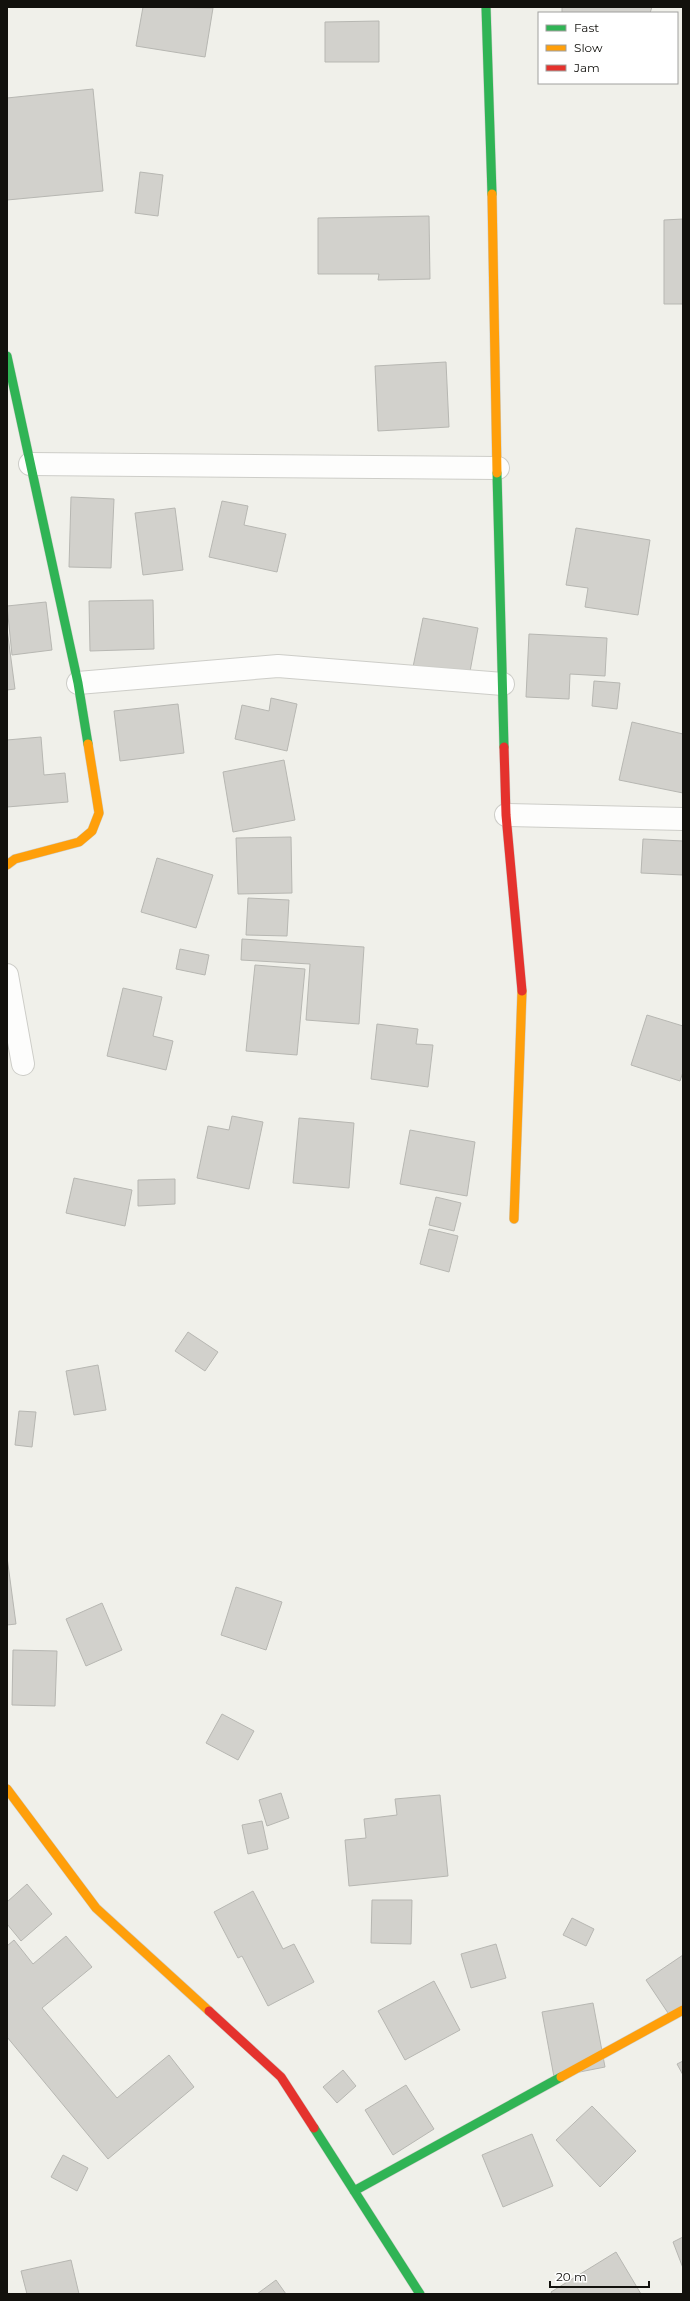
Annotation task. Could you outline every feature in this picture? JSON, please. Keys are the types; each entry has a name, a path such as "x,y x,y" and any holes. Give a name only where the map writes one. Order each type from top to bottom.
{"street":[{"path":"486,7 495,276 502,684 506,815 523,1000 514,1219"},
{"path":"7,356 78,683 99,813 92,831 79,842 15,859 7,865"},
{"path":"30,464 498,468"},
{"path":"78,683 278,666 502,684"},
{"path":"506,815 683,819"},
{"path":"7,975 24,1064"},
{"path":"7,1788 96,1908 281,2077 420,2294"},
{"path":"354,2191 683,2010"}],"building":[{"path":"143,7 213,8 205,57 136,46"},
{"path":"562,7 652,7 650,12 562,12"},
{"path":"379,21 379,62 325,62 325,22"},
{"path":"93,89 103,191 7,200 7,98"},
{"path":"140,172 163,175 158,216 135,213"},
{"path":"429,216 430,279 378,280 379,274 318,274 318,218"},
{"path":"683,219 683,304 664,304 664,220"},
{"path":"446,362 449,427 378,431 375,366"},
{"path":"71,497 114,499 111,568 69,567"},
{"path":"222,501 248,506 244,525 286,534 277,572 209,557"},
{"path":"175,508 183,570 143,575 135,513"},
{"path":"576,528 650,540 638,615 585,607 588,588 566,585"},
{"path":"153,600 154,649 90,651 89,601"},
{"path":"46,602 52,650 12,655 7,606"},
{"path":"423,618 478,628 469,677 413,667"},
{"path":"7,629 15,689 7,690"},
{"path":"529,634 607,638 605,676 570,674 569,699 526,697"},
{"path":"594,681 620,683 617,709 592,706"},
{"path":"271,698 297,704 287,751 235,739 242,705 269,711"},
{"path":"178,704 184,753 120,761 114,711"},
{"path":"632,722 683,734 683,793 619,780"},
{"path":"41,737 44,775 65,773 68,802 7,807 7,740"},
{"path":"284,760 295,820 233,832 223,772"},
{"path":"291,837 292,893 238,894 236,838"},
{"path":"643,839 683,841 683,875 641,873"},
{"path":"157,858 213,875 196,928 141,912"},
{"path":"248,898 289,900 287,936 246,935"},
{"path":"242,939 364,947 359,1024 306,1020 310,964 241,960"},
{"path":"180,949 209,955 205,975 176,969"},
{"path":"255,965 305,969 297,1055 246,1051"},
{"path":"123,988 162,997 153,1036 173,1041 166,1070 107,1056"},
{"path":"647,1015 683,1026 683,1072 680,1081 631,1065"},
{"path":"377,1024 418,1029 416,1044 433,1045 428,1087 371,1079"},
{"path":"232,1116 263,1122 249,1189 197,1178 208,1126 229,1130"},
{"path":"299,1118 354,1123 349,1188 293,1183"},
{"path":"410,1130 475,1142 467,1196 400,1184"},
{"path":"74,1178 132,1190 125,1226 66,1213"},
{"path":"175,1179 175,1204 138,1206 138,1180"},
{"path":"436,1197 461,1203 454,1231 429,1225"},
{"path":"429,1229 458,1236 449,1272 420,1264"},
{"path":"188,1332 218,1352 205,1371 175,1351"},
{"path":"98,1365 106,1410 74,1415 66,1371"},
{"path":"19,1411 36,1412 32,1447 15,1445"},
{"path":"7,1557 16,1624 7,1625"},
{"path":"236,1587 282,1602 266,1650 221,1635"},
{"path":"102,1603 122,1650 86,1666 66,1619"},
{"path":"13,1650 57,1651 55,1706 12,1705"},
{"path":"222,1714 254,1731 238,1760 206,1743"},
{"path":"281,1793 289,1818 267,1826 259,1800"},
{"path":"440,1795 448,1876 349,1886 345,1840 366,1838 364,1819 397,1815 395,1799"},
{"path":"262,1821 268,1849 248,1854 242,1825"},
{"path":"27,1884 52,1914 21,1941 7,1924 7,1902"},
{"path":"253,1891 283,1949 294,1944 314,1982 268,2006 242,1956 238,1958 214,1912"},
{"path":"372,1900 412,1900 411,1944 371,1943"},
{"path":"572,1918 594,1929 586,1946 563,1935"},
{"path":"66,1936 92,1967 42,2008 117,2098 169,2055 194,2087 108,2159 7,2037 7,1946 14,1940 33,1964"},
{"path":"496,1944 506,1978 471,1988 461,1954"},
{"path":"683,1955 683,2007 670,2016 646,1980"},
{"path":"434,1981 460,2030 405,2060 378,2011"},
{"path":"593,2003 605,2067 554,2077 542,2012"},
{"path":"683,2061 683,2075 677,2064"},
{"path":"343,2070 356,2086 337,2103 323,2087"},
{"path":"406,2085 434,2129 393,2155 365,2110"},
{"path":"592,2106 636,2151 600,2187 556,2140"},
{"path":"532,2134 553,2186 503,2207 482,2155"},
{"path":"63,2155 88,2168 77,2191 51,2177"},
{"path":"683,2237 683,2268 673,2242"},
{"path":"616,2252 641,2294 552,2294 551,2292"},
{"path":"71,2260 79,2294 27,2294 21,2271"},
{"path":"276,2280 286,2294 257,2294"}],"traffic: fast":[{"path":"486,7 492,194"},
{"path":"7,356 78,683 88,744"},
{"path":"497,473 504,747"},
{"path":"354,2191 561,2077"},
{"path":"314,2128 420,2294"}],"traffic: slow":[{"path":"492,194 497,473"},
{"path":"7,865 15,859 79,842 92,831 99,813 88,744"},
{"path":"514,1219 522,991"},
{"path":"7,1789 96,1908 209,2011"},
{"path":"561,2077 683,2010"}],"traffic: jam":[{"path":"504,747 506,815 522,991"},
{"path":"209,2011 281,2077 314,2128"}]}
